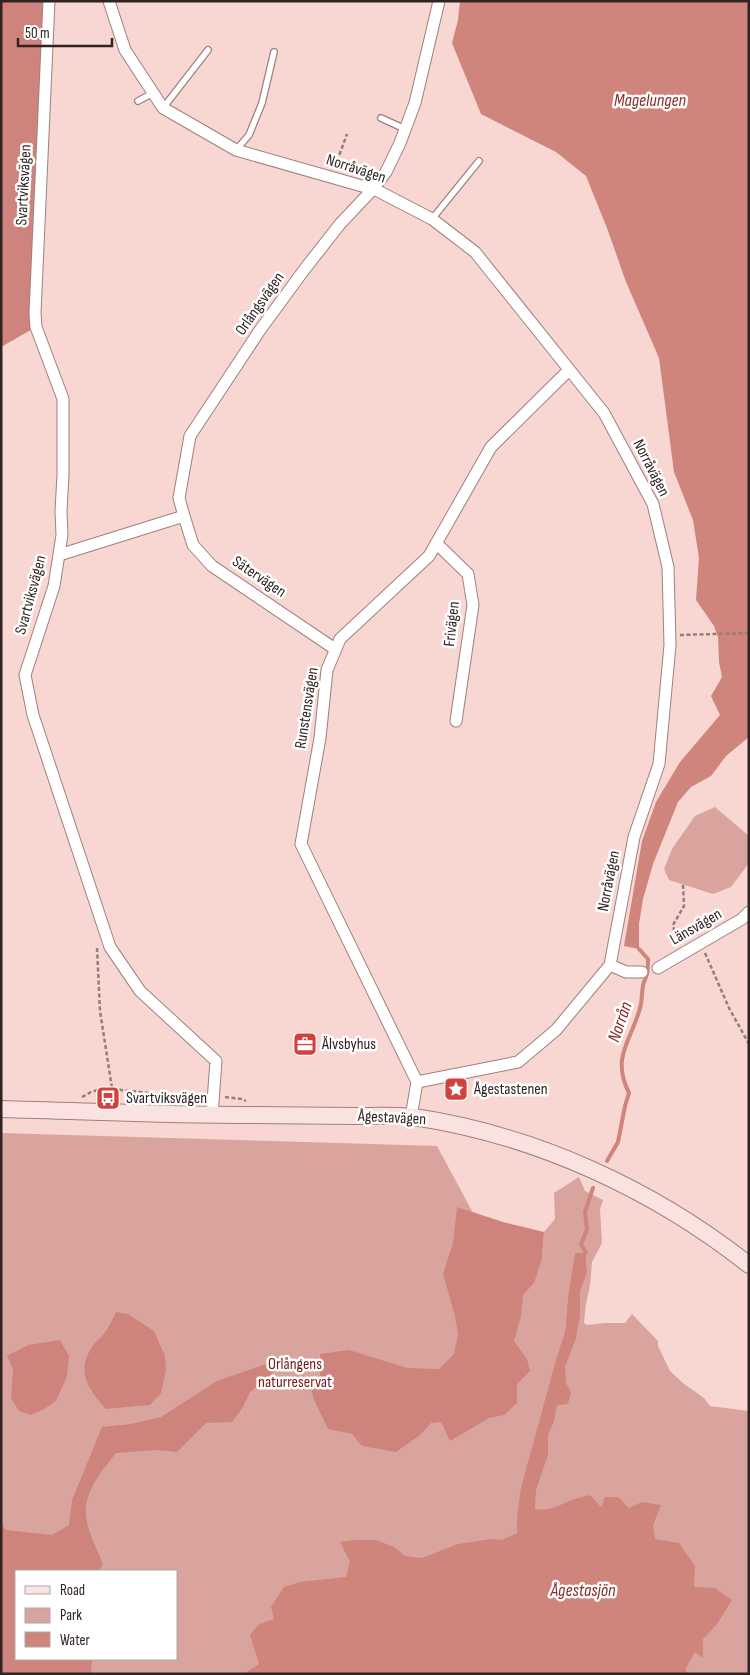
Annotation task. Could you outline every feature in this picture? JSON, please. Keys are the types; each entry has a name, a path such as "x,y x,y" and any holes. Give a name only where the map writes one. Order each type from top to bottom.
{"main road":[{"name":"Ågestavägen","path":"1,1109 212,1115 412,1117 442,1122 495,1135 548,1152 608,1178 666,1207 749,1264"}],"street":[{"name":"Svartviksvägen","path":"48,1 35,313 36,327 63,399 62,535 54,586 26,675 33,715 110,947 140,991 216,1061 212,1115"},
{"name":"Norråvägen","path":"110,1 125,50 163,108 236,150 373,189 432,218 476,252 604,412 653,504 668,567 670,645 659,764 634,837 610,965 556,1030 518,1062 417,1082"},
{"name":"Orlångsvägen","path":"184,516 179,498 190,436 260,330 304,270 340,224 373,189 386,172 415,103 439,1"},
{"name":"Runstensvägen","path":"417,1082 301,844 320,738 327,670 340,639 429,556 492,447 569,370"},
{"path":"59,555 184,516"},
{"name":"Sätervägen","path":"184,516 193,545 212,566 336,649"},
{"name":"Frivägen","path":"436,543 468,574 473,605 456,721"},
{"name":"Länsvägen","path":"658,968 742,919 749,912"},
{"path":"610,965 626,972 642,972"},
{"path":"412,1117 417,1082"}],"lane":[{"path":"163,108 208,50"},
{"path":"236,150 249,135 262,103 274,52"},
{"path":"138,101 153,93"},
{"path":"381,118 405,129"},
{"path":"432,218 479,161"}],"path":[{"path":"330,177 347,134"},
{"path":"692,635 749,634"},
{"path":"680,955 673,925 684,906 683,884"},
{"path":"104,929 98,936 97,960 100,1011 112,1088"},
{"path":"701,942 729,1008 749,1044"},
{"path":"80,1098 90,1092 112,1088 184,1097 229,1097 242,1099 253,1104"}],"green space":[{"path":"715,807 749,836 749,863 731,887 713,894 669,880 664,869 672,849 695,816"},
{"name":"Orlångens naturreservat","path":"1,1133 437,1146 501,1265 542,1259 544,1232 555,1219 554,1193 579,1177 585,1191 603,1200 600,1209 602,1243 592,1262 584,1323 587,1325 625,1323 632,1314 658,1341 658,1346 670,1371 704,1398 710,1406 749,1411 749,1674 1,1674","holes":["586,1253 587,1273 580,1292 578,1327 565,1330 575,1254"]}],"shaded area":[{"path":"1,1 48,1 36,327 1,347"},
{"path":"457,1207 503,1222 544,1232 542,1259 534,1283 523,1295 521,1316 514,1341 527,1359 530,1371 517,1384 517,1403 504,1415 489,1418 450,1441 441,1422 431,1423 420,1435 396,1452 362,1446 352,1434 328,1429 314,1400 310,1385 320,1377 320,1354 349,1350 407,1368 439,1369 454,1354 458,1334 443,1274 453,1243"},
{"path":"116,1312 128,1314 154,1331 165,1356 166,1370 161,1393 150,1405 106,1409 93,1394 86,1378 84,1370 88,1353 107,1330"},
{"path":"60,1340 69,1356 67,1376 56,1401 31,1415 19,1411 11,1398 13,1369 7,1356 28,1345"},
{"path":"284,1358 268,1378 250,1392 243,1407 232,1422 206,1423 177,1452 155,1450 116,1453 95,1482 86,1506 88,1527 103,1564 100,1570 15,1570 15,1660 92,1660 91,1674 1,1674 1,1524 6,1530 52,1535 69,1525 72,1500 102,1427 131,1424 161,1417 217,1381"}],"water":[{"name":"Magelungen","path":"460,1 749,1 749,737 726,756 711,776 691,787 678,802 653,864 643,899 639,924 639,949 624,946 642,841 656,802 680,762 720,715 711,696 722,677 718,637 714,626 696,600 699,558 693,520 674,472 659,358 626,282 586,176 556,152 481,114 452,43 458,20"},
{"name":"Ågestasjön","path":"575,1253 586,1253 587,1273 580,1292 580,1316 576,1338 565,1367 566,1383 571,1392 568,1404 557,1405 554,1421 548,1435 548,1455 536,1490 535,1509 557,1507 590,1495 601,1507 605,1497 618,1497 629,1508 642,1502 661,1505 653,1525 655,1539 679,1543 695,1566 694,1587 715,1588 732,1600 717,1624 703,1639 703,1658 695,1652 686,1668 686,1674 243,1674 259,1664 250,1635 259,1624 274,1619 271,1607 284,1587 300,1582 346,1577 350,1562 340,1542 376,1540 394,1547 405,1556 422,1558 458,1544 492,1539 502,1540 517,1533 521,1488 565,1332 568,1296"}],"waterway":[{"name":"Norrån","path":"607,1161 618,1142 629,1093 624,1080 622,1058 641,1004 648,959 639,949"},
{"name":"Norrån","path":"586,1253 581,1244 587,1230 585,1212 593,1188"}],"place":[{"name":"Älvsbyhus","path":"305,1044"},
{"name":"Ågestastenen","path":"456,1089"},
{"name":"Svartviksvägen","path":"108,1098"}]}
